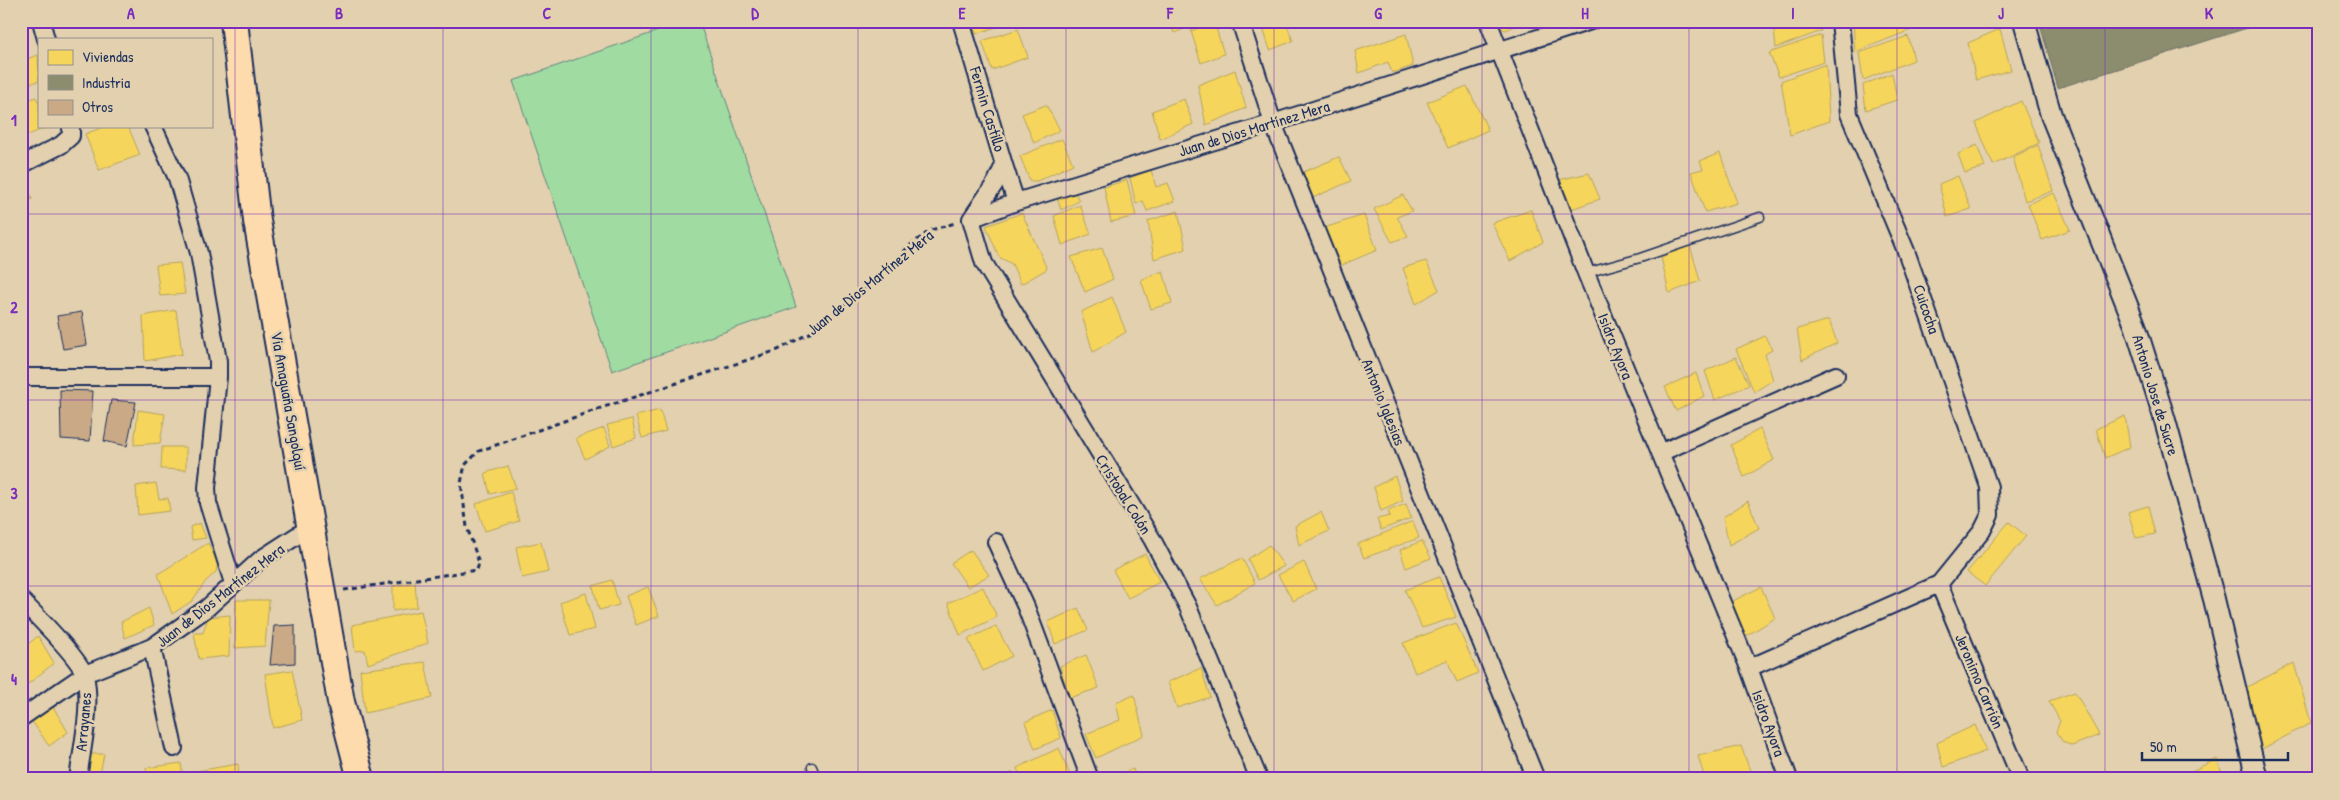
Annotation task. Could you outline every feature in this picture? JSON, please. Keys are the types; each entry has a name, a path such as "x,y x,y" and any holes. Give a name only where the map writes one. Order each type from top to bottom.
{"highway":[{"name":"Via Amaguaña Sangolquí","path":"234,21 258,221 341,702 360,778"}],"street":[{"path":"41,21 46,38"},
{"name":"Fermin Castillo","path":"961,21 1004,166 996,182 970,219"},
{"name":"Antonio Iglesias","path":"1240,21 1273,124 1536,779"},
{"name":"Isidro Ayora","path":"1488,21 1497,50 1586,273 1749,668 1789,779"},
{"name":"Juan de Dios Martínez Mera","path":"970,219 1016,202 1273,124 1591,21"},
{"name":"Cuicocha","path":"1840,21 1849,114 1906,251 1989,487 1990,515 1982,531 1938,584"},
{"name":"Antonio Jose de Sucre","path":"2024,21 2051,115 2135,325 2164,417 2214,598 2248,778"},
{"path":"21,165 61,145 71,136 71,128"},
{"path":"154,128 177,178 199,253 218,377 207,488 208,503 233,583"},
{"path":"1004,166 1016,202"},
{"name":"Cristobal Colón","path":"970,219 984,263 1152,539 1188,607 1259,779"},
{"path":"1660,453 1836,375"},
{"path":"21,377 218,377"},
{"name":"Juan de Dios Martínez Mera","path":"21,718 85,674 152,647 207,608 261,559 312,526"},
{"path":"996,542 1026,607 1090,779"},
{"name":"Isidro Ayora","path":"1749,668 1938,584"},
{"name":"Jeronimo Carrión","path":"1938,584 2021,779"},
{"name":"Arrayanes","path":"21,600 63,644 85,674 88,699 78,779"},
{"path":"152,647 174,748"}],"lane":[{"path":"1586,273 1640,258 1760,217"},
{"path":"812,766 817,779"}],"path":[{"name":"Juan de Dios Martínez Mera","path":"323,592 469,573 477,570 479,563 467,527 461,483 465,465 479,451 598,409 778,350 817,329 890,268 909,246 931,230 970,219"}],"green space":[{"path":"687,21 699,21 796,307 612,371 513,81"}],"building: Viviendas":[{"path":"973,21 1013,21 976,34"},
{"path":"1171,21 1204,21 1174,33"},
{"path":"1278,21 1285,21 1293,41 1270,50 1263,28"},
{"path":"1495,21 1525,21 1506,30 1495,26"},
{"path":"1773,21 1818,21 1821,31 1776,48"},
{"path":"1853,21 1915,21 1916,28 1855,52"},
{"path":"1214,22 1224,54 1201,63 1191,31"},
{"path":"1018,29 1028,57 992,70 982,41"},
{"path":"2000,29 2011,70 1976,80 1968,43"},
{"path":"1406,34 1413,66 1392,73 1388,62 1359,73 1355,51"},
{"path":"1821,35 1824,62 1779,77 1769,53"},
{"path":"1908,36 1914,60 1863,80 1859,53"},
{"path":"38,55 38,81 28,84 21,61"},
{"path":"1826,64 1829,121 1790,135 1781,81"},
{"path":"1235,70 1246,108 1206,125 1198,85"},
{"path":"1892,73 1897,100 1866,110 1863,85"},
{"path":"1467,86 1488,130 1448,148 1427,102"},
{"path":"36,97 38,102 38,128 45,128 25,136 21,125 21,103"},
{"path":"1184,99 1193,124 1160,139 1152,111"},
{"path":"2021,101 2039,143 1993,165 1976,123"},
{"path":"1046,105 1060,130 1034,143 1022,114"},
{"path":"101,128 129,128 140,155 99,170 85,134"},
{"path":"1062,139 1073,164 1037,181 1030,181 1020,156"},
{"path":"1977,145 1985,167 1965,173 1958,154"},
{"path":"2038,145 2053,191 2025,201 2013,157"},
{"path":"1720,153 1737,203 1705,212 1691,172 1703,169 1700,161"},
{"path":"1339,157 1351,181 1310,199 1301,173"},
{"path":"1151,170 1156,187 1168,183 1175,201 1147,211 1143,201 1136,204 1130,178"},
{"path":"1589,173 1600,199 1563,212 1550,182"},
{"path":"21,175 24,175 32,199 21,203"},
{"path":"1958,176 1971,209 1947,217 1939,184"},
{"path":"1127,180 1136,216 1111,222 1104,187"},
{"path":"1074,190 1079,201 1061,210 1057,197"},
{"path":"2054,193 2070,230 2042,240 2028,204"},
{"path":"1403,195 1412,211 1397,217 1408,236 1392,242 1374,209"},
{"path":"1080,205 1091,234 1062,245 1054,216"},
{"path":"1531,210 1543,242 1510,261 1492,223"},
{"path":"1178,211 1186,249 1154,259 1148,221"},
{"path":"1022,213 1047,269 1021,284 1012,264 999,257 986,226"},
{"path":"1364,215 1377,250 1335,268 1324,228"},
{"path":"1690,245 1700,281 1669,293 1661,257"},
{"path":"1102,248 1113,279 1085,292 1071,257"},
{"path":"1426,261 1439,290 1416,304 1403,268"},
{"path":"180,263 185,294 160,296 156,265"},
{"path":"1163,271 1172,303 1151,309 1141,280"},
{"path":"1112,297 1126,332 1093,352 1081,312"},
{"path":"176,310 182,354 145,361 143,316"},
{"path":"1829,320 1837,343 1802,360 1797,329"},
{"path":"1765,336 1772,350 1765,354 1773,380 1754,392 1736,349"},
{"path":"1736,357 1749,385 1715,400 1705,371"},
{"path":"1696,373 1704,396 1676,411 1665,387"},
{"path":"138,410 165,414 160,443 134,445"},
{"path":"660,410 666,431 642,438 636,416"},
{"path":"2125,416 2130,447 2105,458 2096,429"},
{"path":"632,419 636,438 613,446 607,425"},
{"path":"604,428 610,446 585,459 576,438"},
{"path":"1760,429 1774,460 1744,477 1731,445"},
{"path":"162,447 186,447 186,470 161,469"},
{"path":"508,466 516,488 490,494 485,473"},
{"path":"1395,476 1403,501 1381,511 1374,487"},
{"path":"156,483 159,499 168,498 170,511 138,515 136,486"},
{"path":"511,492 519,521 485,531 476,504"},
{"path":"1748,501 1759,528 1729,545 1723,517"},
{"path":"1406,504 1411,518 1381,530 1377,519 1390,516 1388,511"},
{"path":"2148,506 2155,534 2136,538 2128,512"},
{"path":"1321,512 1329,531 1299,545 1295,526"},
{"path":"1413,521 1419,538 1364,558 1358,544"},
{"path":"2009,522 2026,536 1985,586 1967,572"},
{"path":"200,523 206,538 192,540 190,527"},
{"path":"1422,541 1431,558 1406,568 1400,550"},
{"path":"541,542 548,572 522,578 516,547"},
{"path":"208,543 218,563 216,572 206,581 192,601 172,614 158,574"},
{"path":"1269,545 1284,566 1258,580 1248,559"},
{"path":"971,550 989,575 968,587 951,563"},
{"path":"1145,554 1160,582 1128,598 1113,570"},
{"path":"1242,558 1255,583 1217,605 1200,579"},
{"path":"1304,562 1316,589 1293,601 1278,575"},
{"path":"1439,577 1456,617 1422,628 1405,590"},
{"path":"612,580 619,605 599,610 593,586"},
{"path":"415,582 417,607 393,611 393,586"},
{"path":"648,587 659,616 636,625 626,596"},
{"path":"983,587 997,617 960,635 948,603"},
{"path":"1761,587 1775,618 1748,635 1737,633 1725,605"},
{"path":"586,593 595,629 570,635 560,602"},
{"path":"236,600 269,600 265,646 235,648"},
{"path":"149,608 154,625 125,638 121,622"},
{"path":"1078,608 1088,630 1055,644 1048,622"},
{"path":"421,611 428,643 368,664 365,650 355,651 352,625"},
{"path":"230,615 229,656 199,659 194,633 203,633 208,617"},
{"path":"1456,623 1478,673 1457,682 1447,660 1415,673 1403,643"},
{"path":"996,626 1012,656 983,671 968,639"},
{"path":"38,636 54,663 28,684 21,670 21,650"},
{"path":"1086,655 1099,688 1069,698 1060,666"},
{"path":"425,662 432,698 365,713 360,670"},
{"path":"2294,663 2311,723 2256,752 2241,690"},
{"path":"1201,668 1210,697 1177,708 1168,682"},
{"path":"292,670 302,720 273,728 265,674"},
{"path":"2075,692 2099,735 2072,746 2063,742 2056,732 2060,721 2049,701"},
{"path":"1134,695 1144,735 1096,758 1086,734 1120,720 1116,703"},
{"path":"53,707 68,732 49,746 32,721"},
{"path":"1052,710 1061,738 1035,749 1025,722"},
{"path":"1975,725 1986,751 1943,767 1937,743"},
{"path":"1741,746 1753,779 1705,779 1698,756"},
{"path":"1059,748 1070,775 1063,779 1021,779 1017,768"},
{"path":"86,754 104,754 99,779 83,779"},
{"path":"2217,759 2224,779 2175,779"},
{"path":"181,763 183,779 147,779 146,768"},
{"path":"238,764 239,779 186,779 185,773"},
{"path":"1133,769 1136,779 1107,779"},
{"path":"1013,772 1016,779 999,779"}],"building: Industria":[{"path":"2039,21 2269,21 2058,88"}],"building: Otros":[{"path":"82,312 87,345 63,349 57,316"},
{"path":"60,390 93,391 90,441 61,439"},
{"path":"111,400 136,402 127,446 104,441"},
{"path":"21,521 26,543 21,545"},
{"path":"295,625 295,663 270,665 274,626"}]}
